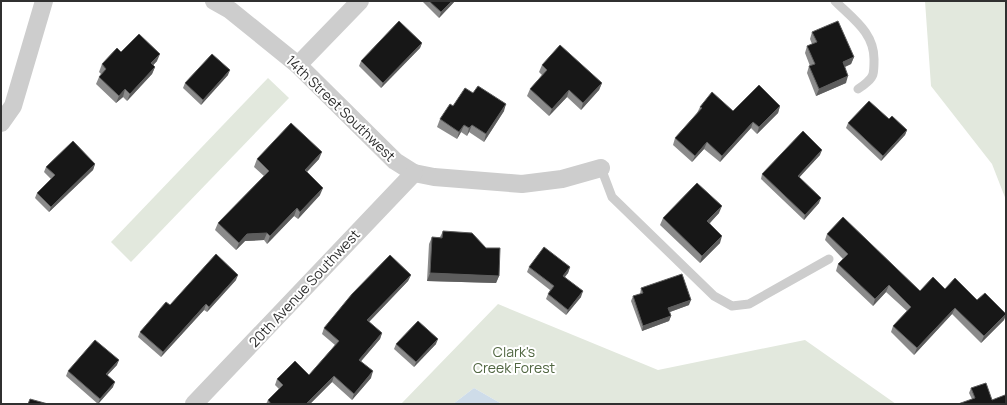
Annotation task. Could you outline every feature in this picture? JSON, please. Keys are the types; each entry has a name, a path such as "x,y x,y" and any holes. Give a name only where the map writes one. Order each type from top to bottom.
{"street":[{"path":"1,123 13,106 44,1"},
{"name":"14th Street Southwest","path":"214,1 230,10 298,65 395,161 414,173 456,180 522,184 562,179 601,168"},
{"path":"298,65 360,1"},
{"name":"20th Avenue Southwest","path":"194,404 414,173"}],"lane":[{"path":"835,1 865,30 872,44 874,58 873,74 863,86 858,89"},
{"path":"601,168 612,198 714,296 732,306 749,304 829,259"}],"green space":[{"path":"925,1 1006,1 1006,200 992,164 931,86"},
{"path":"268,78 289,98 131,262 111,242"},
{"name":"Clark's Creek Forest","path":"498,304 658,370 805,340 896,404 502,404 474,388 453,404 401,404"}],"water":[{"path":"474,388 502,404 453,404"}],"building":[{"path":"429,1 452,1 441,12"},
{"path":"399,21 422,43 383,83 361,61"},
{"path":"838,21 854,57 843,62 848,76 819,89 809,66 815,64 807,46 817,42 812,32"},
{"path":"139,34 160,54 151,63 155,67 130,94 125,89 119,96 99,77 106,69 102,64 117,48 121,52"},
{"path":"560,45 602,83 583,103 569,90 552,109 530,89 547,70 542,65"},
{"path":"212,54 230,70 203,100 185,83"},
{"path":"759,85 780,106 759,127 753,122 722,156 707,142 695,156 675,138 702,108 700,107 712,92 733,111"},
{"path":"478,86 506,104 486,134 472,125 469,128 464,125 459,132 440,119 450,104 453,106 465,88 473,93"},
{"path":"869,101 889,119 892,116 907,130 883,156 848,123"},
{"path":"291,123 322,152 305,170 323,188 300,212 297,208 270,236 267,233 247,234 239,243 218,223 269,171 257,159"},
{"path":"803,131 822,150 798,176 821,198 805,215 762,174"},
{"path":"73,141 95,164 51,207 37,193 55,175 46,167"},
{"path":"697,183 722,206 707,221 722,236 702,256 663,218"},
{"path":"843,217 920,291 933,277 945,289 955,278 977,300 985,293 1006,314 984,336 955,308 917,348 893,326 911,307 889,285 875,299 838,264 848,254 827,234"},
{"path":"443,231 472,233 486,248 500,248 499,276 430,273 432,237 442,238"},
{"path":"544,247 570,267 563,276 583,291 568,310 548,294 554,286 529,267"},
{"path":"216,254 238,275 209,307 206,304 163,352 140,332 166,302 170,305"},
{"path":"390,255 411,275 367,320 382,333 359,360 373,371 354,394 334,376 306,404 271,404 268,400 283,385 277,379 295,361 309,375 339,341 324,328 352,294"},
{"path":"682,274 691,300 668,308 671,316 643,326 633,296 643,293 641,288"},
{"path":"418,321 438,339 416,362 396,344"},
{"path":"95,340 119,360 106,374 115,382 100,399 68,371"},
{"path":"986,383 992,400 1005,395 1006,404 958,404 975,398 971,388"},
{"path":"30,399 48,404 28,404"}]}
